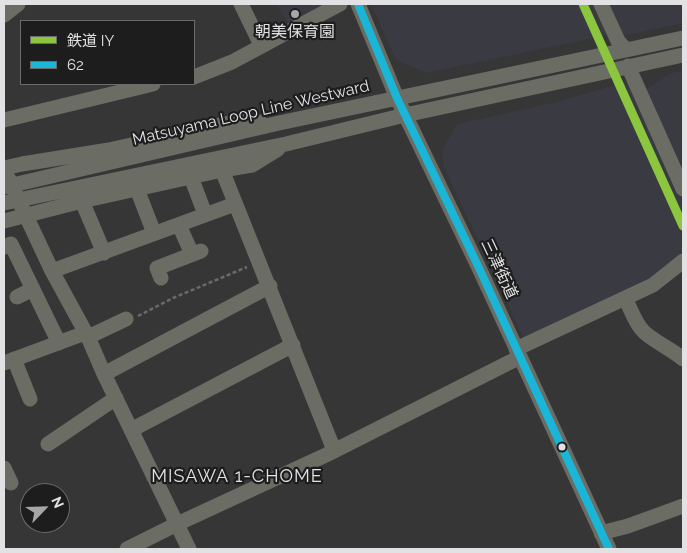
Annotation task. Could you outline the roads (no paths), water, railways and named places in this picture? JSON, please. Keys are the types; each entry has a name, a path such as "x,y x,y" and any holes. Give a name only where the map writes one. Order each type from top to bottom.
{"street":[{"path":"4,16 18,4"},
{"path":"241,4 261,46"},
{"path":"195,77 232,62 340,4"},
{"name":"三津街道","path":"358,4 397,98 609,549"},
{"path":"601,4 618,41 626,50"},
{"name":"Matsuyama Loop Line Westward","path":"4,202 33,189 280,123 683,38"},
{"name":"Matsuyama Loop Line Westward","path":"4,187 33,189 286,144 406,115 683,55"},
{"path":"628,66 683,189"},
{"path":"4,120 98,90 144,85"},
{"path":"189,549 87,335 52,271 4,169 22,164 110,150 238,122 280,123"},
{"path":"4,221 82,201 252,165 286,144"},
{"path":"222,170 334,450"},
{"path":"191,177 205,214"},
{"path":"137,189 154,233"},
{"path":"82,201 104,253"},
{"path":"52,271 235,204"},
{"path":"161,278 157,268 197,252 179,225"},
{"path":"4,247 11,244 59,343"},
{"path":"127,549 334,450 518,353 653,285 683,261"},
{"path":"104,374 270,286"},
{"path":"17,297 33,289"},
{"path":"625,298 637,323 644,332 683,359"},
{"path":"30,398 9,361 87,335 126,319"},
{"path":"131,430 293,345"},
{"path":"50,438 116,398"},
{"path":"601,533 628,526 683,506"}],"rail line":[{"name":"IY","path":"583,4 683,226"}],"place":[{"name":"朝美保育園","path":"295,14"}],"district":[{"name":"MISAWA 1-CHOME","path":"237,477"}]}
